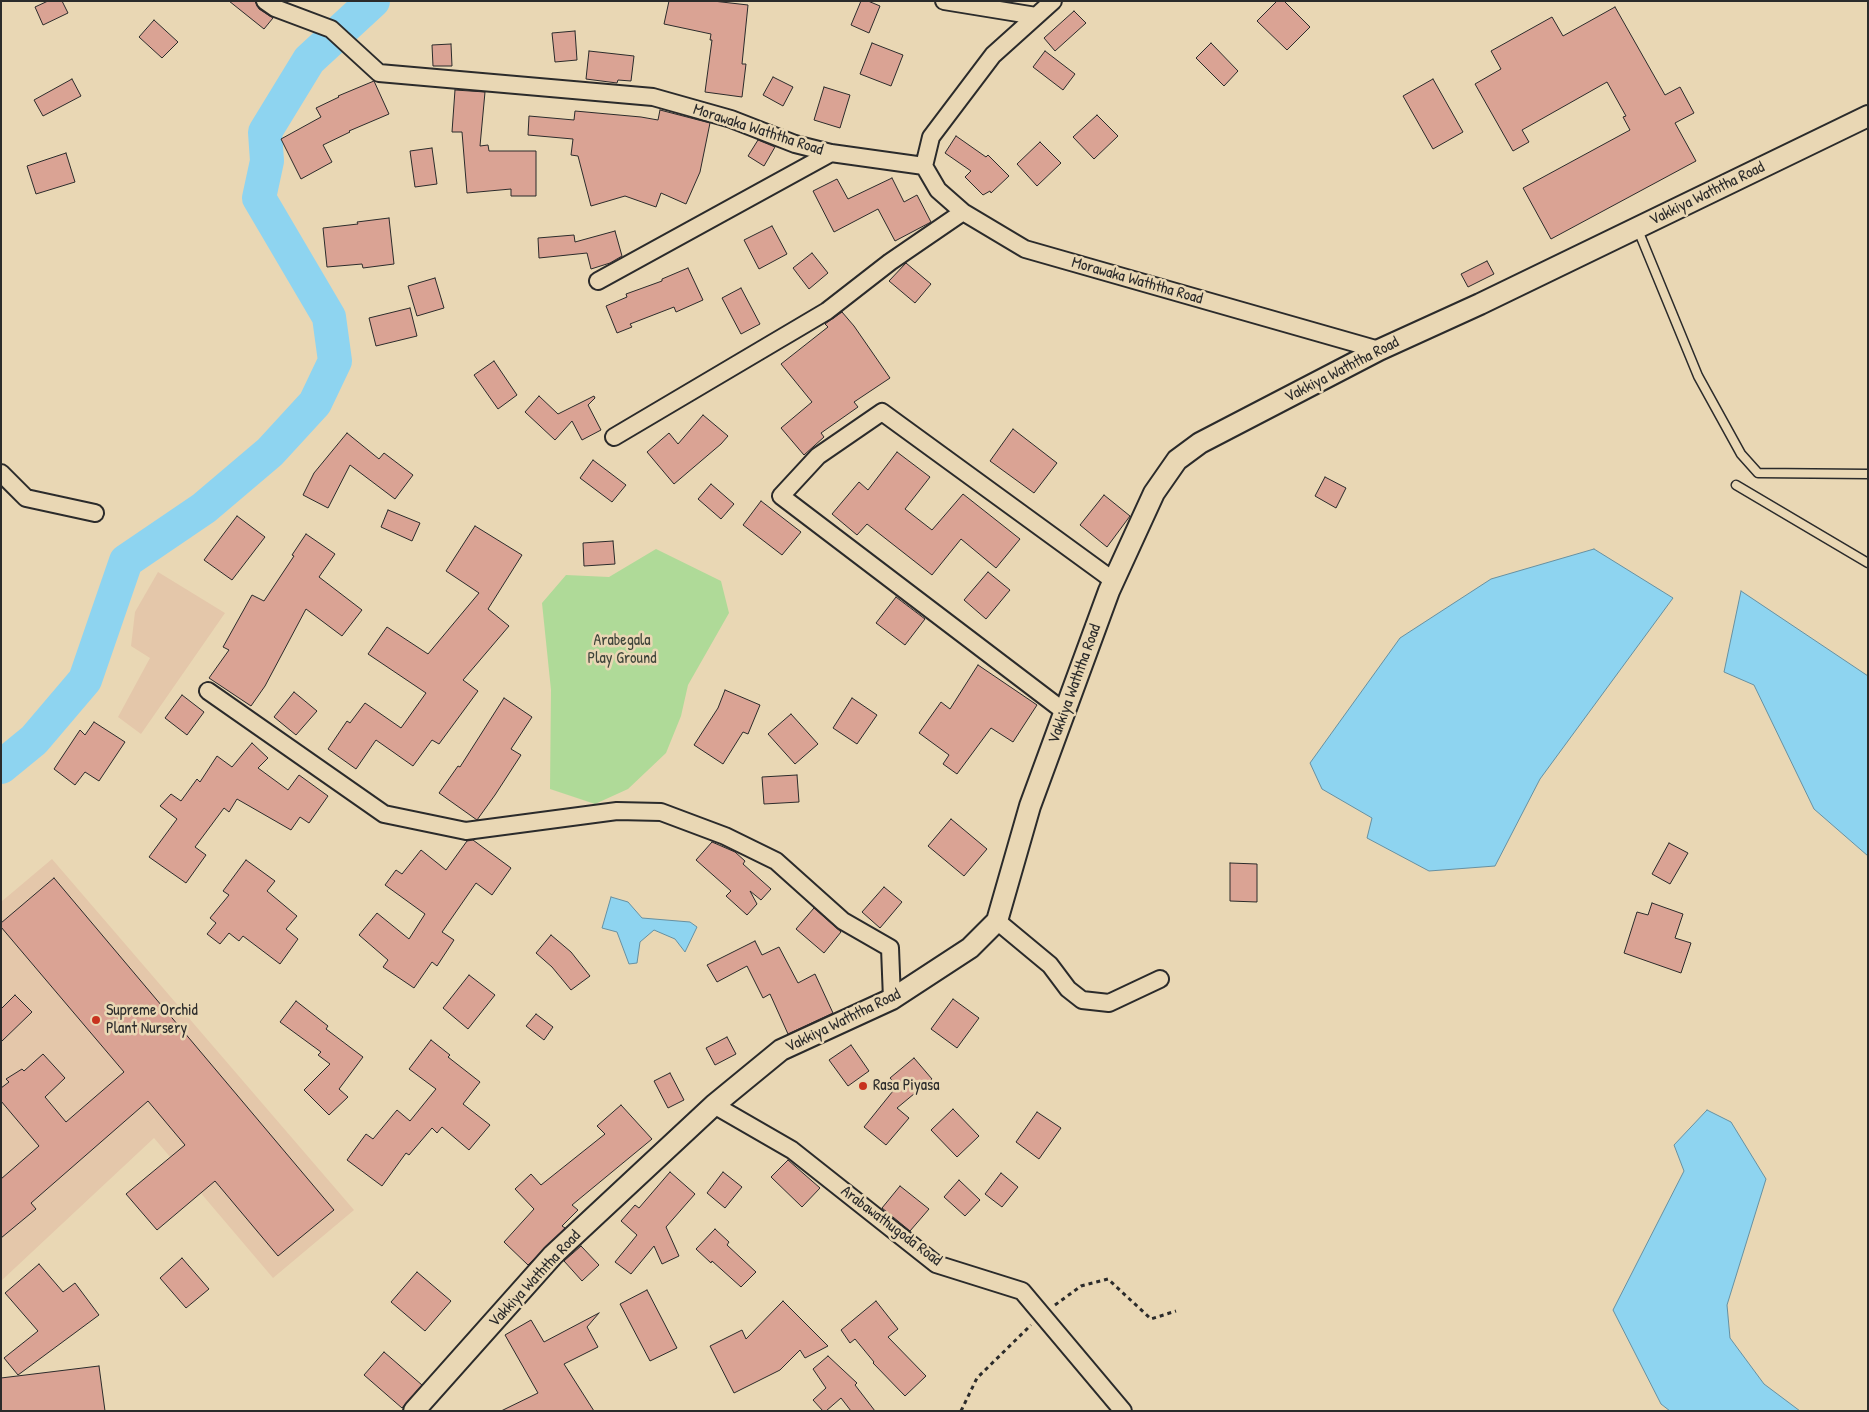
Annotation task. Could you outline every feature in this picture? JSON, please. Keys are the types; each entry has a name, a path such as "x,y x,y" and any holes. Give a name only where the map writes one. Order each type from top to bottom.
{"street":[{"name":"Morawaka Waththa Road","path":"265,1 275,8 331,29 379,73 653,97 730,119 795,144 831,153 924,166 938,190 963,212 1025,249 1379,350"},
{"path":"944,1 1036,16"},
{"path":"924,166 931,136 993,54 1053,1"},
{"name":"Vakkiya Waththa Road","path":"414,1411 553,1255 714,1105 781,1050 892,999 970,948 997,921 1030,806 1114,581 1154,493 1177,460 1200,443 1379,350 1868,116"},
{"path":"598,281 831,153"},
{"path":"614,437 827,311 890,262 963,212"},
{"path":"1065,712 781,496 818,456 882,412 1114,581"},
{"path":"1,473 26,498 95,513"},
{"path":"208,691 384,814 466,831 617,811 661,812 725,836 776,861 843,921 890,948 892,999"},
{"path":"997,921 1050,965 1068,989 1082,1000 1109,1003 1160,979"},
{"name":"Arabawathugoda Road","path":"714,1105 792,1150 936,1264 1022,1291 1123,1411"}],"lane":[{"path":"1637,228 1698,376 1741,454 1758,473 1868,474"},
{"path":"1736,485 1868,563"}],"shaded area":[{"path":"158,572 225,613 141,734 118,717 150,658 131,646 135,612"},
{"name":"Supreme Orchid Plant Nursery","path":"52,859 354,1210 273,1278 154,1138 1,1281 1,902"}],"green space":[{"name":"Arabegala Play Ground","path":"656,549 721,581 729,613 688,685 681,716 666,753 628,789 595,804 550,789 551,690 542,603 566,575 609,577"}],"water":[{"path":"1594,549 1673,598 1540,779 1495,866 1429,871 1367,838 1372,818 1322,789 1310,763 1400,638 1491,579"},
{"path":"1741,591 1868,676 1868,856 1814,809 1754,685 1724,672"},
{"path":"611,897 628,902 642,918 690,922 697,927 685,952 675,939 654,930 640,942 637,963 629,964 617,932 602,928"},
{"path":"1707,1110 1731,1122 1766,1179 1727,1305 1730,1338 1764,1384 1800,1411 1670,1411 1661,1404 1613,1310 1684,1171 1674,1145"}],"building":[{"path":"48,1 62,1 68,13 43,25 35,7"},
{"path":"229,1 255,1 259,9 273,18 264,29"},
{"path":"669,1 713,1 748,5 742,64 746,64 742,97 705,92 712,40 710,40 711,34 664,24"},
{"path":"861,1 868,1 880,6 869,33 851,25"},
{"path":"1277,1 1284,1 1310,27 1287,50 1257,21"},
{"path":"1615,7 1665,95 1680,87 1694,113 1675,123 1696,161 1551,239 1523,188 1630,130 1623,117 1626,116 1607,82 1522,130 1529,142 1513,151 1475,84 1501,69 1491,51 1552,17 1563,36"},
{"path":"1074,11 1086,23 1055,51 1044,38"},
{"path":"154,20 178,42 162,58 139,37"},
{"path":"575,31 577,60 555,62 552,33"},
{"path":"872,43 903,55 891,86 860,74"},
{"path":"1211,43 1238,71 1224,86 1196,58"},
{"path":"451,44 452,66 433,66 432,45"},
{"path":"589,51 634,56 631,81 618,80 617,83 586,79"},
{"path":"1045,51 1075,74 1063,90 1033,67"},
{"path":"773,77 793,87 783,106 763,95"},
{"path":"72,79 81,96 43,116 34,100"},
{"path":"1433,79 1463,132 1433,149 1403,96"},
{"path":"374,81 389,114 349,131 323,145 332,162 301,179 281,139 321,117 316,108 338,96"},
{"path":"824,87 850,95 840,128 814,120"},
{"path":"455,90 485,92 480,146 488,145 489,151 536,151 536,196 511,196 511,189 467,193 462,132 452,132"},
{"path":"660,110 710,123 700,172 686,204 661,193 656,207 625,196 591,206 578,156 571,155 573,139 528,135 529,116 574,120 575,111 658,120"},
{"path":"1097,115 1118,136 1094,159 1073,137"},
{"path":"956,136 986,157 988,155 1009,176 991,193 990,191 983,195 965,177 971,171 945,153"},
{"path":"758,140 775,147 764,166 748,156"},
{"path":"1040,142 1061,163 1037,186 1017,164"},
{"path":"432,148 437,184 415,187 410,151"},
{"path":"66,153 75,182 36,194 27,166"},
{"path":"892,178 904,202 917,195 931,222 895,241 878,209 834,232 813,191 837,179 848,199"},
{"path":"389,218 394,264 363,268 362,264 327,267 323,228"},
{"path":"772,226 787,254 759,269 744,240"},
{"path":"615,231 622,256 610,263 591,269 587,253 539,258 538,238 574,235 575,242"},
{"path":"812,253 828,273 809,289 793,268"},
{"path":"1487,261 1494,274 1468,287 1461,274"},
{"path":"906,263 931,284 915,303 889,281"},
{"path":"688,268 703,300 676,312 674,307 630,324 632,327 617,333 606,306 627,297 626,294 662,281 662,279"},
{"path":"435,278 444,308 417,316 408,286"},
{"path":"741,288 760,324 741,334 722,298"},
{"path":"410,308 417,336 376,346 369,318"},
{"path":"842,312 890,378 854,402 858,407 821,433 824,437 804,455 781,428 812,402 781,364 828,327 825,324"},
{"path":"494,361 517,395 498,409 474,375"},
{"path":"539,396 558,414 594,396 595,398 588,405 601,430 582,440 572,421 555,440 525,412"},
{"path":"703,415 728,436 674,484 647,452 669,433 678,444"},
{"path":"1013,429 1057,463 1034,493 990,461"},
{"path":"347,433 379,459 384,453 413,475 395,499 350,465 328,508 303,495 314,473"},
{"path":"897,452 930,477 905,509 932,530 963,494 1020,539 996,568 961,539 932,575 867,524 857,535 832,514 859,482 868,490"},
{"path":"593,460 626,485 612,502 580,478"},
{"path":"1325,477 1346,488 1336,508 1315,496"},
{"path":"711,484 734,504 721,519 698,499"},
{"path":"1104,495 1130,516 1107,547 1080,525"},
{"path":"761,501 801,532 782,555 743,525"},
{"path":"388,510 420,523 412,541 381,527"},
{"path":"237,516 265,537 232,580 204,560"},
{"path":"475,526 522,555 488,609 509,626 463,680 478,691 439,744 432,740 413,766 376,740 356,769 328,749 347,721 350,723 365,703 401,728 426,693 368,654 387,627 428,654 479,593 446,571"},
{"path":"306,534 335,554 319,577 362,610 342,636 306,609 265,686 251,706 209,678 229,650 223,647 252,595 264,601 294,556 292,555"},
{"path":"613,541 615,564 584,566 583,543"},
{"path":"988,572 1010,590 986,619 964,600"},
{"path":"896,597 925,619 905,645 876,623"},
{"path":"978,665 1037,705 1013,742 991,728 957,774 943,764 949,755 919,733 941,702 950,709"},
{"path":"725,690 760,705 748,734 743,732 723,764 694,745 718,708"},
{"path":"294,692 317,711 296,735 274,717"},
{"path":"182,695 204,712 187,735 165,718"},
{"path":"504,698 532,717 511,749 521,755 477,820 439,793 458,766 460,767"},
{"path":"852,698 877,715 857,744 833,728"},
{"path":"791,714 818,744 795,764 768,734"},
{"path":"94,722 125,742 99,781 85,772 75,785 54,769 80,730 85,735"},
{"path":"252,743 268,758 258,768 288,790 299,775 328,796 309,823 300,817 291,830 237,799 229,812 224,808 195,847 206,855 186,883 149,857 177,819 160,806 171,794 181,801 197,779 200,782 217,756 232,767"},
{"path":"797,775 799,802 764,804 762,777"},
{"path":"951,819 987,849 964,876 928,846"},
{"path":"473,840 511,868 492,895 476,883 442,932 454,940 437,966 432,962 414,988 383,967 388,960 359,935 377,913 409,939 425,914 385,885 396,870 402,874 421,850 446,870 467,841"},
{"path":"712,842 735,852 745,861 743,864 771,889 761,900 750,891 757,904 747,915 726,896 731,891 696,860"},
{"path":"1669,843 1688,853 1670,884 1652,874"},
{"path":"246,860 275,881 267,891 297,916 286,929 298,939 280,964 243,936 239,941 229,933 220,944 207,934 216,923 210,918 229,895 223,891"},
{"path":"1230,863 1257,864 1257,902 1230,901"},
{"path":"54,878 334,1210 278,1256 215,1181 157,1230 126,1194 185,1145 148,1101 31,1203 36,1209 1,1238 1,1179 39,1146 1,1101 1,1088 9,1082 6,1079 22,1069 24,1071 43,1054 65,1078 45,1097 66,1122 124,1072 1,927 1,923"},
{"path":"884,887 902,902 880,928 862,912"},
{"path":"1652,903 1683,914 1675,938 1691,943 1681,973 1624,953 1637,912 1648,915"},
{"path":"814,908 841,932 824,953 796,929"},
{"path":"551,935 571,952 590,976 571,990 552,967 536,953"},
{"path":"755,941 762,955 779,947 798,983 815,974 833,1013 788,1034 770,994 763,998 747,966 717,982 707,965"},
{"path":"469,975 495,995 468,1029 443,1008"},
{"path":"15,995 32,1012 1,1042 1,1009"},
{"path":"953,999 979,1018 957,1048 931,1029"},
{"path":"296,1001 328,1026 326,1029 363,1057 339,1089 348,1097 329,1115 304,1090 330,1064 318,1055 321,1052 280,1022"},
{"path":"536,1014 553,1027 544,1040 526,1026"},
{"path":"727,1037 736,1054 715,1065 706,1048"},
{"path":"431,1040 450,1055 448,1057 480,1082 463,1104 490,1125 469,1150 442,1127 437,1133 432,1128 409,1155 406,1153 382,1186 347,1160 366,1134 373,1139 397,1110 410,1121 436,1089 409,1069"},
{"path":"851,1045 869,1071 848,1086 829,1060"},
{"path":"914,1058 932,1079 897,1108 909,1118 886,1145 864,1127 897,1086 890,1078"},
{"path":"670,1073 684,1100 668,1108 654,1081"},
{"path":"621,1105 652,1139 572,1205 578,1210 562,1226 565,1228 528,1265 504,1242 534,1209 515,1189 531,1174 541,1185 605,1134 597,1126"},
{"path":"953,1109 979,1136 957,1157 931,1130"},
{"path":"1037,1112 1061,1128 1039,1159 1016,1142"},
{"path":"788,1160 820,1188 802,1207 771,1177"},
{"path":"670,1172 695,1194 666,1227 679,1256 662,1264 654,1246 631,1274 615,1262 637,1235 621,1221 635,1205 639,1208"},
{"path":"723,1172 742,1187 725,1208 707,1193"},
{"path":"1001,1173 1018,1187 1002,1207 985,1194"},
{"path":"959,1180 980,1200 965,1216 944,1197"},
{"path":"900,1186 929,1209 910,1231 882,1208"},
{"path":"715,1229 729,1242 727,1245 756,1272 741,1287 696,1249"},
{"path":"581,1246 599,1265 582,1281 564,1261"},
{"path":"182,1258 209,1289 186,1308 160,1278"},
{"path":"39,1264 63,1292 75,1283 99,1315 18,1375 4,1358 38,1331 5,1293"},
{"path":"417,1272 451,1301 425,1331 391,1302"},
{"path":"647,1290 677,1348 650,1361 620,1304"},
{"path":"783,1301 828,1346 805,1358 800,1350 780,1370 734,1393 710,1346 742,1330 746,1339"},
{"path":"876,1301 898,1329 888,1337 926,1376 905,1396 873,1363 855,1339 850,1343 841,1330"},
{"path":"599,1313 587,1327 598,1347 564,1364 594,1411 501,1411 538,1393 505,1335 531,1320 544,1342"},
{"path":"384,1352 422,1385 402,1408 364,1375"},
{"path":"828,1356 857,1383 855,1385 875,1411 851,1411 841,1398 826,1411 823,1411 813,1400 826,1388 813,1369"},
{"path":"99,1366 105,1411 1,1411 1,1378"}],"waterway":[{"path":"1,767 34,740 85,680 126,561 204,508 270,452 315,403 335,361 329,317 259,198 267,161 265,132 309,60 373,1"}],"place":[{"name":"Supreme Orchid Plant Nursery","path":"96,1020"},
{"name":"Rasa Piyasa","path":"863,1086"}]}
